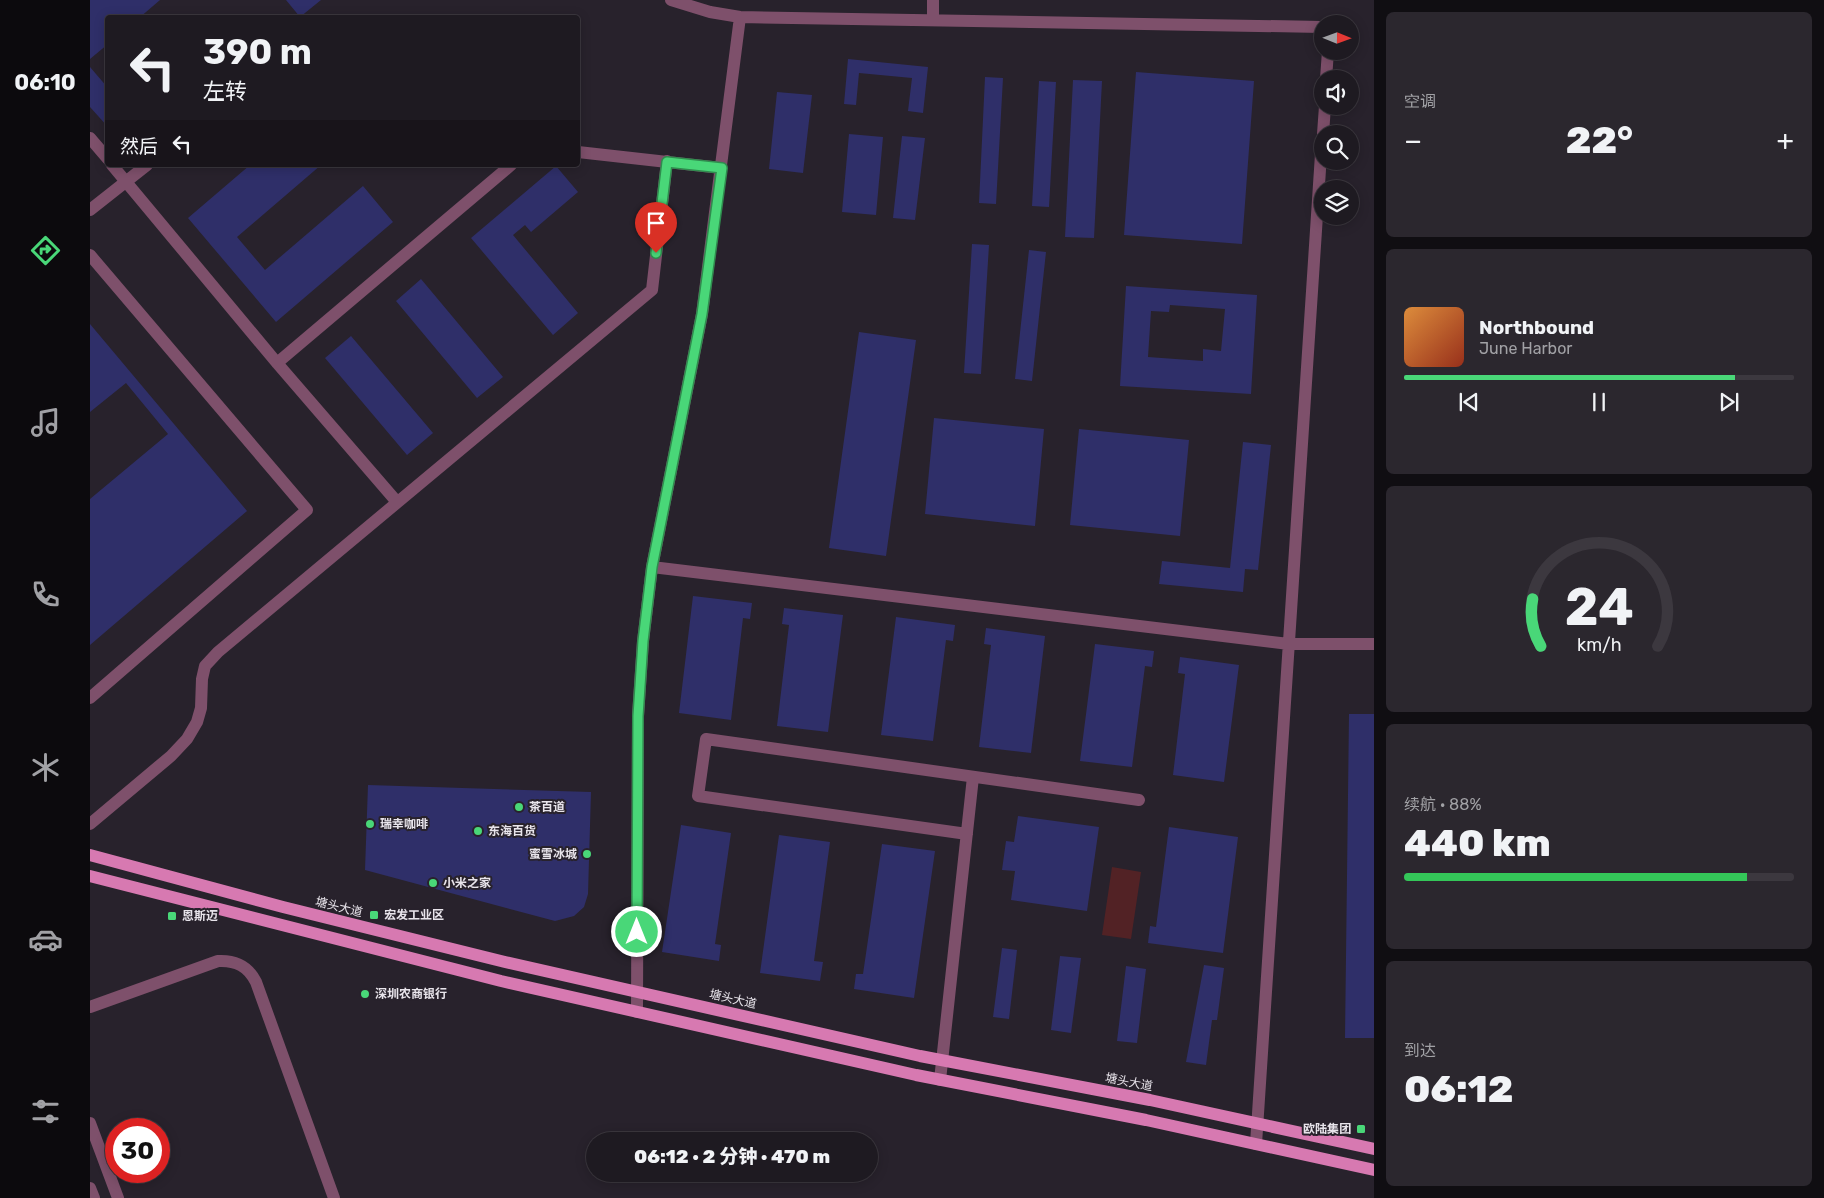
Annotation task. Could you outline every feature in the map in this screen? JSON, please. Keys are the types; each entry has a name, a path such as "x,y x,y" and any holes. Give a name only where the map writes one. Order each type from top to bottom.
{"main road":[{"name":"塘头大道","path":"90,855 284,907 637,991 942,1060 1256,1123 1374,1150"},
{"path":"90,876 363,947 637,1012 940,1080 1146,1120 1374,1170"}],"street":[{"path":"670,0 710,12 740,17 1314,27"},
{"path":"933,0 933,20"},
{"path":"637,1012 638,716 643,641 652,567 702,314 740,17"},
{"path":"90,138 105,156"},
{"path":"580,152 722,168"},
{"path":"90,821 171,756 187,740 197,722 201,708 202,679 206,666 218,652 652,290 667,162"},
{"path":"114,167 277,363 397,502"},
{"path":"90,210 145,167"},
{"path":"277,363 509,167"},
{"path":"1256,1144 1320,170"},
{"path":"90,255 307,510 90,698"},
{"path":"652,567 1289,644 1374,644"},
{"path":"967,834 698,796 706,739 1139,800"},
{"path":"940,1080 973,777"},
{"path":"90,1007 218,961 228,960 245,967 256,982 334,1198"},
{"path":"90,1123 118,1198"},
{"path":"90,1188 94,1198"}],"shaded area":[{"path":"1112,867 1141,872 1131,939 1102,935"}],"building":[{"path":"90,0 160,0 142,15 105,15 105,46 90,59"},
{"path":"286,0 321,0 302,15 298,15"},
{"path":"848,59 928,67 923,113 908,111 912,78 859,73 856,105 844,104"},
{"path":"90,67 105,84 105,124 90,107"},
{"path":"1136,72 1254,81 1242,244 1124,235"},
{"path":"985,77 1003,78 996,204 979,203"},
{"path":"1073,80 1102,81 1094,238 1065,237"},
{"path":"1039,81 1056,82 1049,207 1032,206"},
{"path":"777,92 812,95 803,173 769,169"},
{"path":"849,134 883,137 876,215 842,212"},
{"path":"902,136 925,138 915,220 893,218"},
{"path":"248,167 319,167 237,237 265,270 363,186 393,222 276,322 188,218"},
{"path":"557,167 578,192 531,232 525,225 513,235 578,313 553,335 471,238"},
{"path":"972,244 989,245 981,374 964,373"},
{"path":"1029,250 1046,252 1032,381 1015,379"},
{"path":"421,279 503,377 477,398 396,301"},
{"path":"1126,286 1257,295 1251,394 1120,386","holes":["1170,305 1225,309 1221,351 1203,349 1203,361 1148,357 1151,311 1169,312"]},
{"path":"90,324 247,511 90,645 90,499 168,434 126,383 90,412"},
{"path":"859,332 916,340 886,556 829,548"},
{"path":"351,336 433,433 407,455 325,358"},
{"path":"934,418 1044,429 1035,526 925,514"},
{"path":"1079,429 1189,440 1180,536 1070,525"},
{"path":"1243,442 1271,445 1258,570 1245,569 1243,592 1159,584 1162,561 1230,568"},
{"path":"693,596 752,603 750,619 743,618 731,720 679,713"},
{"path":"784,608 843,615 828,732 777,726 789,625 782,624"},
{"path":"896,617 955,625 953,641 946,640 933,741 881,735"},
{"path":"986,628 1045,636 1031,753 979,747 991,645 984,644"},
{"path":"1095,644 1154,651 1152,667 1145,666 1132,767 1080,761"},
{"path":"1180,657 1239,665 1224,782 1173,775 1185,674 1178,673"},
{"path":"1349,714 1374,714 1374,1038 1345,1038"},
{"name":"东海百货","path":"368,785 591,792 588,894 584,907 574,916 555,921 365,870"},
{"path":"1018,816 1099,827 1087,911 1011,900 1015,871 1002,870 1006,841 1014,842"},
{"path":"681,825 731,833 715,944 721,945 719,961 662,952"},
{"path":"1169,827 1238,837 1223,953 1148,943 1150,926 1156,927"},
{"path":"779,835 830,842 814,961 823,962 820,981 760,973"},
{"path":"882,844 935,851 914,998 854,989 856,974 863,974"},
{"path":"1002,948 1017,950 1009,1019 993,1017"},
{"path":"1060,956 1081,958 1071,1033 1051,1030"},
{"path":"1204,965 1224,968 1217,1020 1212,1020 1206,1065 1186,1062"},
{"path":"1126,966 1146,969 1137,1043 1117,1041"}],"place":[{"name":"茶百道","path":"519,807"},
{"name":"瑞幸咖啡","path":"370,824"},
{"name":"东海百货","path":"478,831"},
{"name":"蜜雪冰城","path":"587,854"},
{"name":"小米之家","path":"433,883"},
{"name":"宏发工业区","path":"374,915"},
{"name":"恩斯迈","path":"172,916"},
{"name":"深圳农商银行","path":"365,994"},
{"name":"欧陆集团","path":"1361,1129"}],"route":[{"path":"637,932 638,716 643,641 652,567 702,314 722,168 667,162 656,253"}]}
